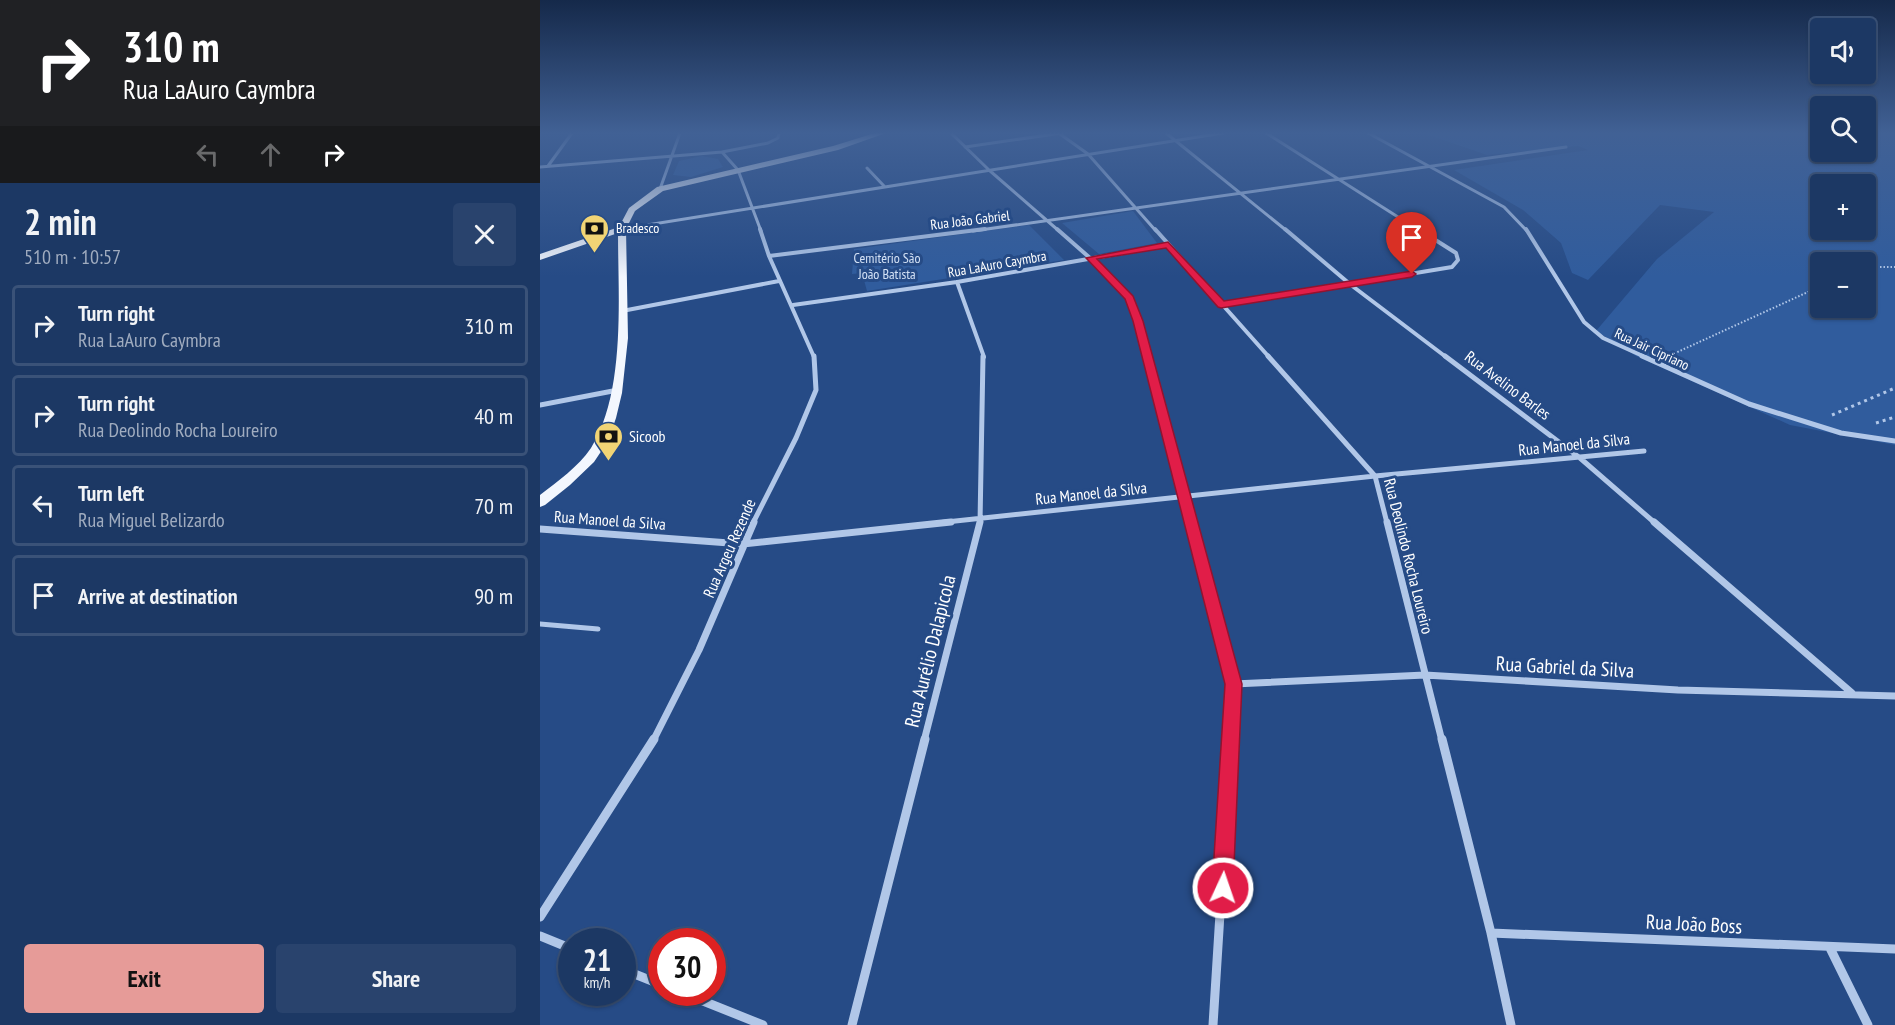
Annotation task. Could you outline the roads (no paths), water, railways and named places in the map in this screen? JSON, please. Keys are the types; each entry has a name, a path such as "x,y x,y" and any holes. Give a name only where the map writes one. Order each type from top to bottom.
{"main road":[{"path":"540,502 582,467 601,442 618,390 621,230 632,210 660,189 694,181"},
{"path":"540,257 621,230"}],"street":[{"path":"660,189 663,181"},
{"name":"Rua Argeu Rezende","path":"540,917 657,734 699,650 743,544 796,438 816,390 814,353 793,305 779,281 742,181"},
{"path":"879,181 884,186"},
{"path":"621,230 918,181"},
{"path":"1002,181 1049,220 1129,298 1138,321 1234,684 1213,1025"},
{"name":"Rua Deolindo Rocha Loureiro","path":"1113,181 1375,476 1491,933 1511,1025"},
{"name":"Rua Avelino Barles","path":"1228,181 1352,285 1580,458 1852,693"},
{"name":"Rua João Gabriel","path":"769,256 1326,181"},
{"path":"1221,305 1452,267 1458,260 1456,253 1342,181"},
{"name":"Rua Jair Cipriano","path":"1457,181 1504,207 1521,220 1537,242 1583,321 1603,338 1749,404 1809,425 1841,433 1895,441"},
{"name":"Rua LaAuro Caymbra","path":"793,305 957,282 1168,245"},
{"path":"621,311 779,281"},
{"name":"Rua Aurélio Dalapicola","path":"852,1025 981,518 984,358 957,282"},
{"path":"540,405 618,390"},
{"name":"Rua Manoel da Silva","path":"540,529 743,544 1375,476 1644,451"},
{"name":"Rua Gabriel da Silva","path":"1234,684 1425,675 1678,690 1852,693 1895,696"},
{"name":"Rua João Boss","path":"1491,933 1895,949"},
{"path":"540,936 558,943"},
{"path":"1830,948 1868,1025"},
{"path":"716,1006 763,1025"}],"lane":[{"path":"540,624 598,629"}],"place":[{"name":"Bradesco","path":"595,254"},
{"name":"Sicoob","path":"608,462"}],"park label":[{"name":"Cemitério São João Batista","path":"887,266"}]}
